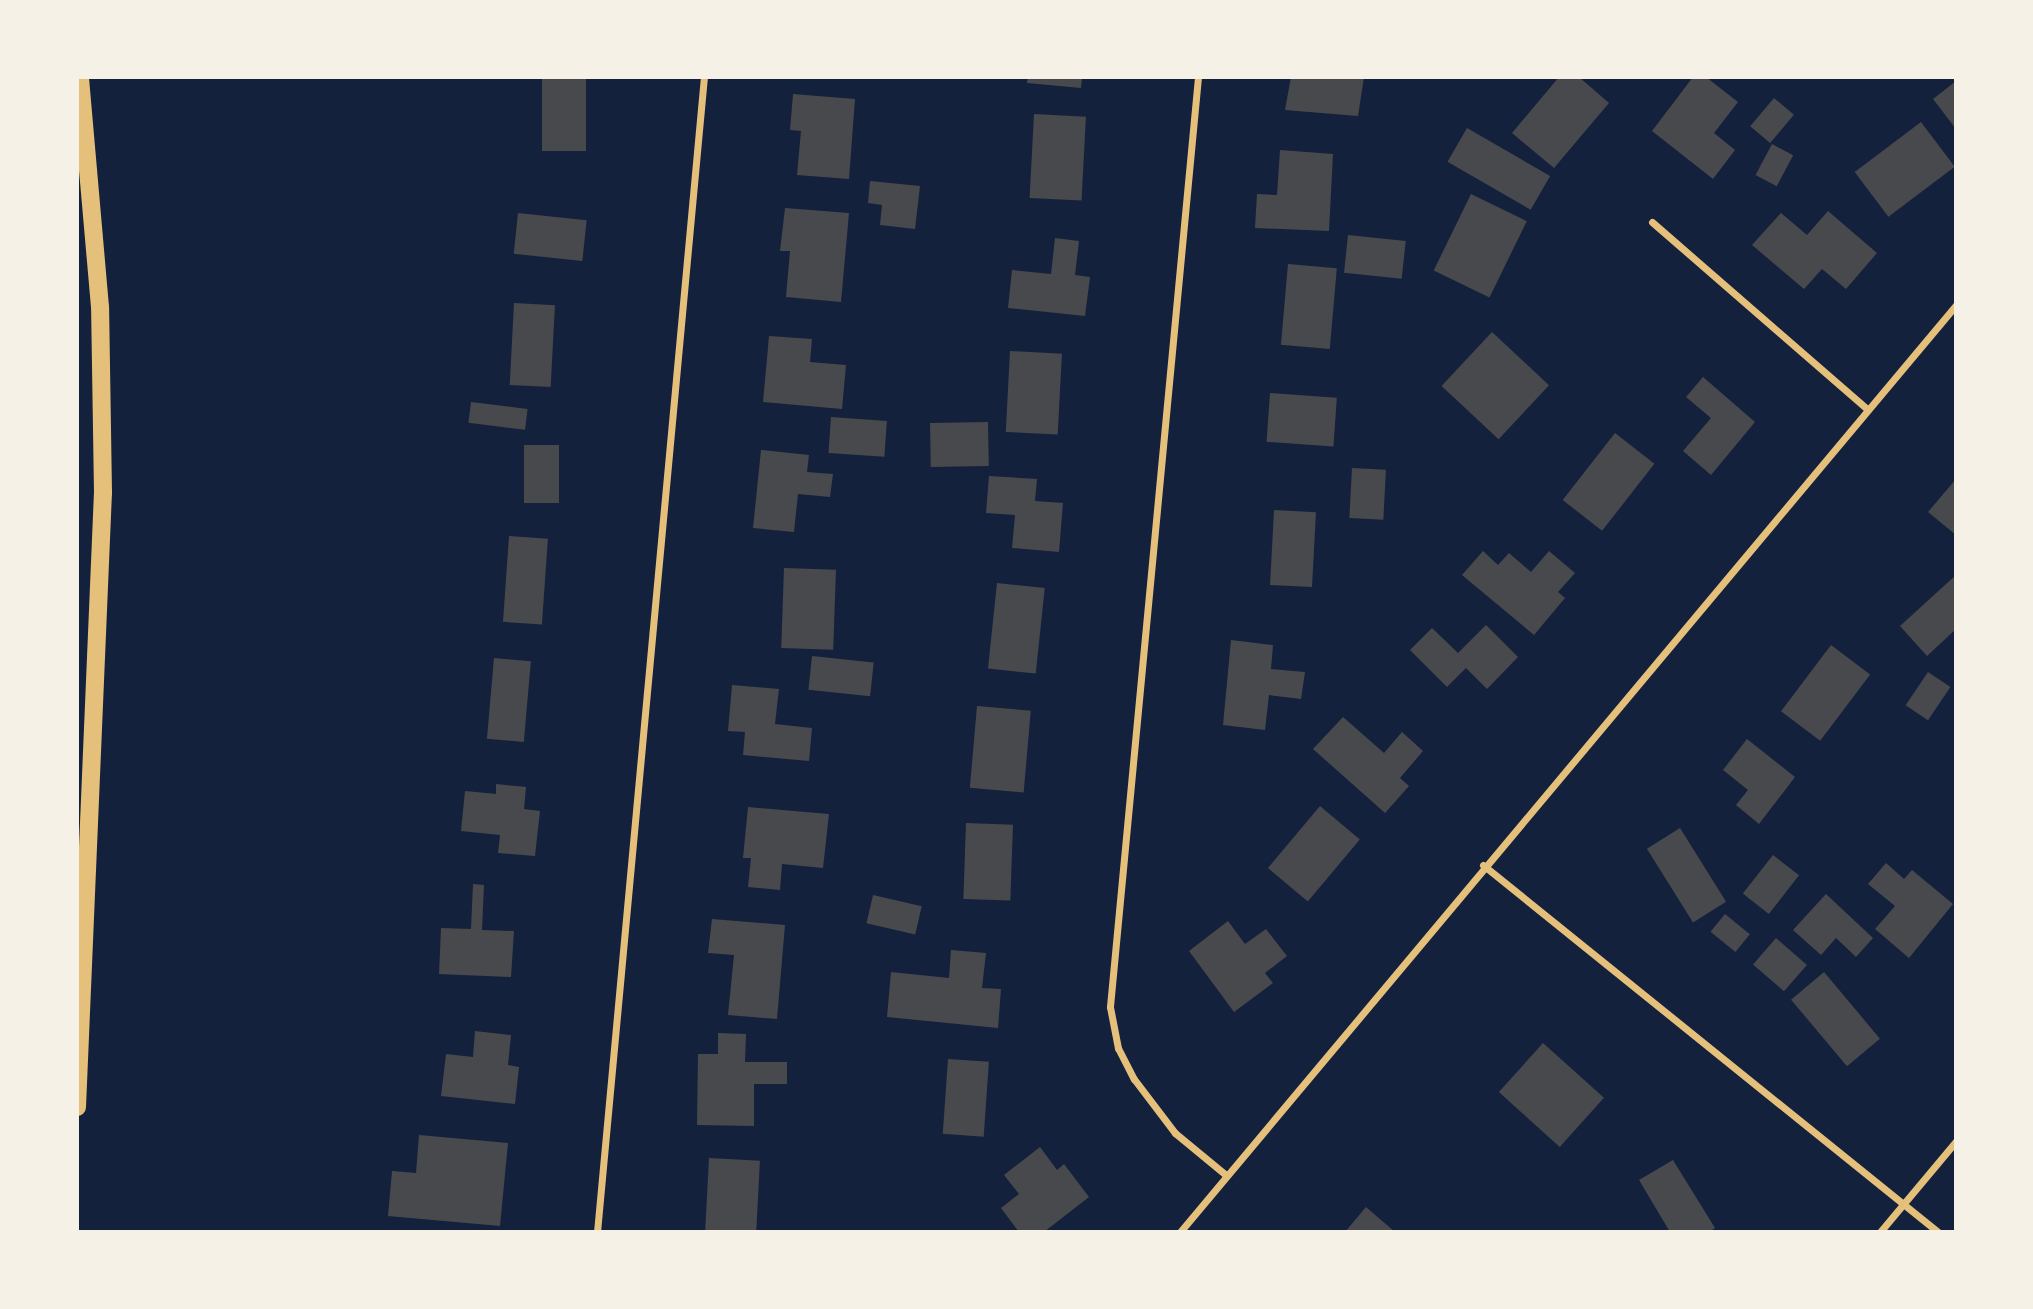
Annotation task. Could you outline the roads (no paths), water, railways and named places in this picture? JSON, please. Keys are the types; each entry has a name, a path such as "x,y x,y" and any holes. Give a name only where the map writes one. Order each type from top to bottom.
{"main road":[{"path":"77,1107 84,811 103,493 101,360 80,77"}],"street":[{"path":"597,1232 704,77"},
{"path":"1198,77 1110,1007 1118,1048 1134,1079 1175,1133 1226,1175"},
{"path":"1652,222 1868,410"},
{"path":"1180,1232 1483,865 1956,305"},
{"path":"1483,865 1906,1202 1938,1232"},
{"path":"1880,1232 1956,1141"}]}
